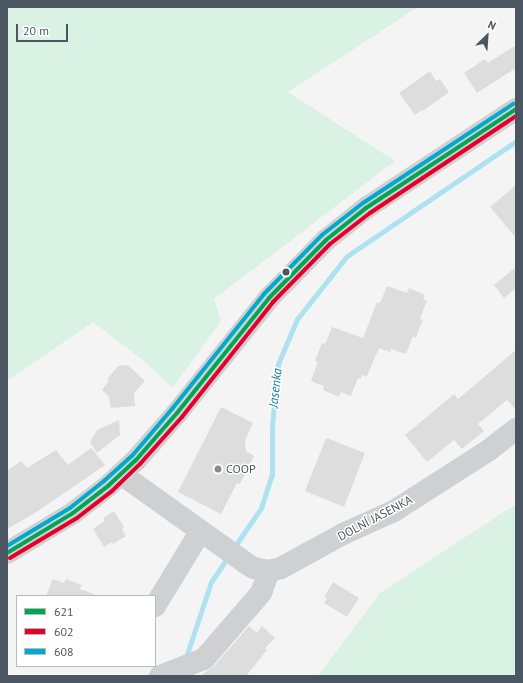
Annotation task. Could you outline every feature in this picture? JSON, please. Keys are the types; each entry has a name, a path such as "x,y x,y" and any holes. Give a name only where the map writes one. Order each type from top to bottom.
{"street":[{"path":"7,553 74,513 121,474 151,444 286,280 304,260 344,224 516,109"},
{"name":"DOLNÍ JASENKA","path":"269,571 281,568 343,534 394,511 489,450 516,429"},
{"path":"121,474 200,532 247,564 254,568 269,571 261,593 204,660 166,674"},
{"path":"156,604 200,532"}],"green space":[{"path":"7,7 418,7 288,92 395,161 214,299 221,321 172,388 143,360 93,322 7,381"},
{"path":"516,504 516,676 318,676 380,593"}],"building":[{"path":"516,45 516,68 477,93 464,73 485,59 488,63"},
{"path":"430,71 436,81 440,79 449,92 415,115 399,93"},
{"path":"516,185 516,238 490,207"},
{"path":"516,267 516,288 504,298 494,285"},
{"path":"387,286 407,293 409,288 425,295 423,300 427,300 420,319 423,320 416,338 413,336 406,354 391,349 390,352 379,348 367,376 362,375 361,379 358,378 351,396 341,392 339,397 323,390 324,386 311,381 318,362 315,361 322,343 325,344 332,327 363,338 377,302 380,303"},
{"path":"516,350 516,410 507,400 478,424 484,431 462,449 454,440 427,462 405,435 454,394 458,399"},
{"path":"128,365 145,381 134,393 135,406 111,408 109,397 102,390 108,382 108,378 118,366"},
{"name":"COOP","path":"221,407 253,423 245,440 246,451 254,456 240,484 237,483 221,514 178,492"},
{"path":"119,420 120,435 97,453 90,442 97,430"},
{"path":"326,438 365,453 344,507 305,491"},
{"path":"91,448 105,465 35,513 7,529 7,471 21,461 27,468 56,450 68,465"},
{"path":"114,511 124,527 122,529 126,536 113,544 112,542 104,547 93,529 105,521 103,518"},
{"path":"53,579 64,583 66,579 82,585 80,589 94,594 94,595 46,595"},
{"path":"333,582 359,598 347,617 324,603 327,598 324,597"},
{"path":"249,626 257,633 262,626 275,638 265,648 267,650 246,676 200,676 213,667"}],"waterway":[{"name":"Jasenka","path":"233,549 261,508 272,474 272,426 278,364 297,319 347,256 516,141"},
{"name":"Jasenka","path":"185,660 211,582 228,557"}],"transit line":[{"name":"608","path":"7,546 70,508 132,456 172,409 264,294 322,235 363,203 513,104"},
{"name":"621","path":"7,553 73,513 108,486 136,460 177,413 269,298 326,240 366,208 516,109"},
{"name":"602","path":"10,558 77,518 112,491 140,464 182,417 273,302 330,244 370,213 516,116"}],"place":[{"name":"COOP","path":"218,469"}]}
